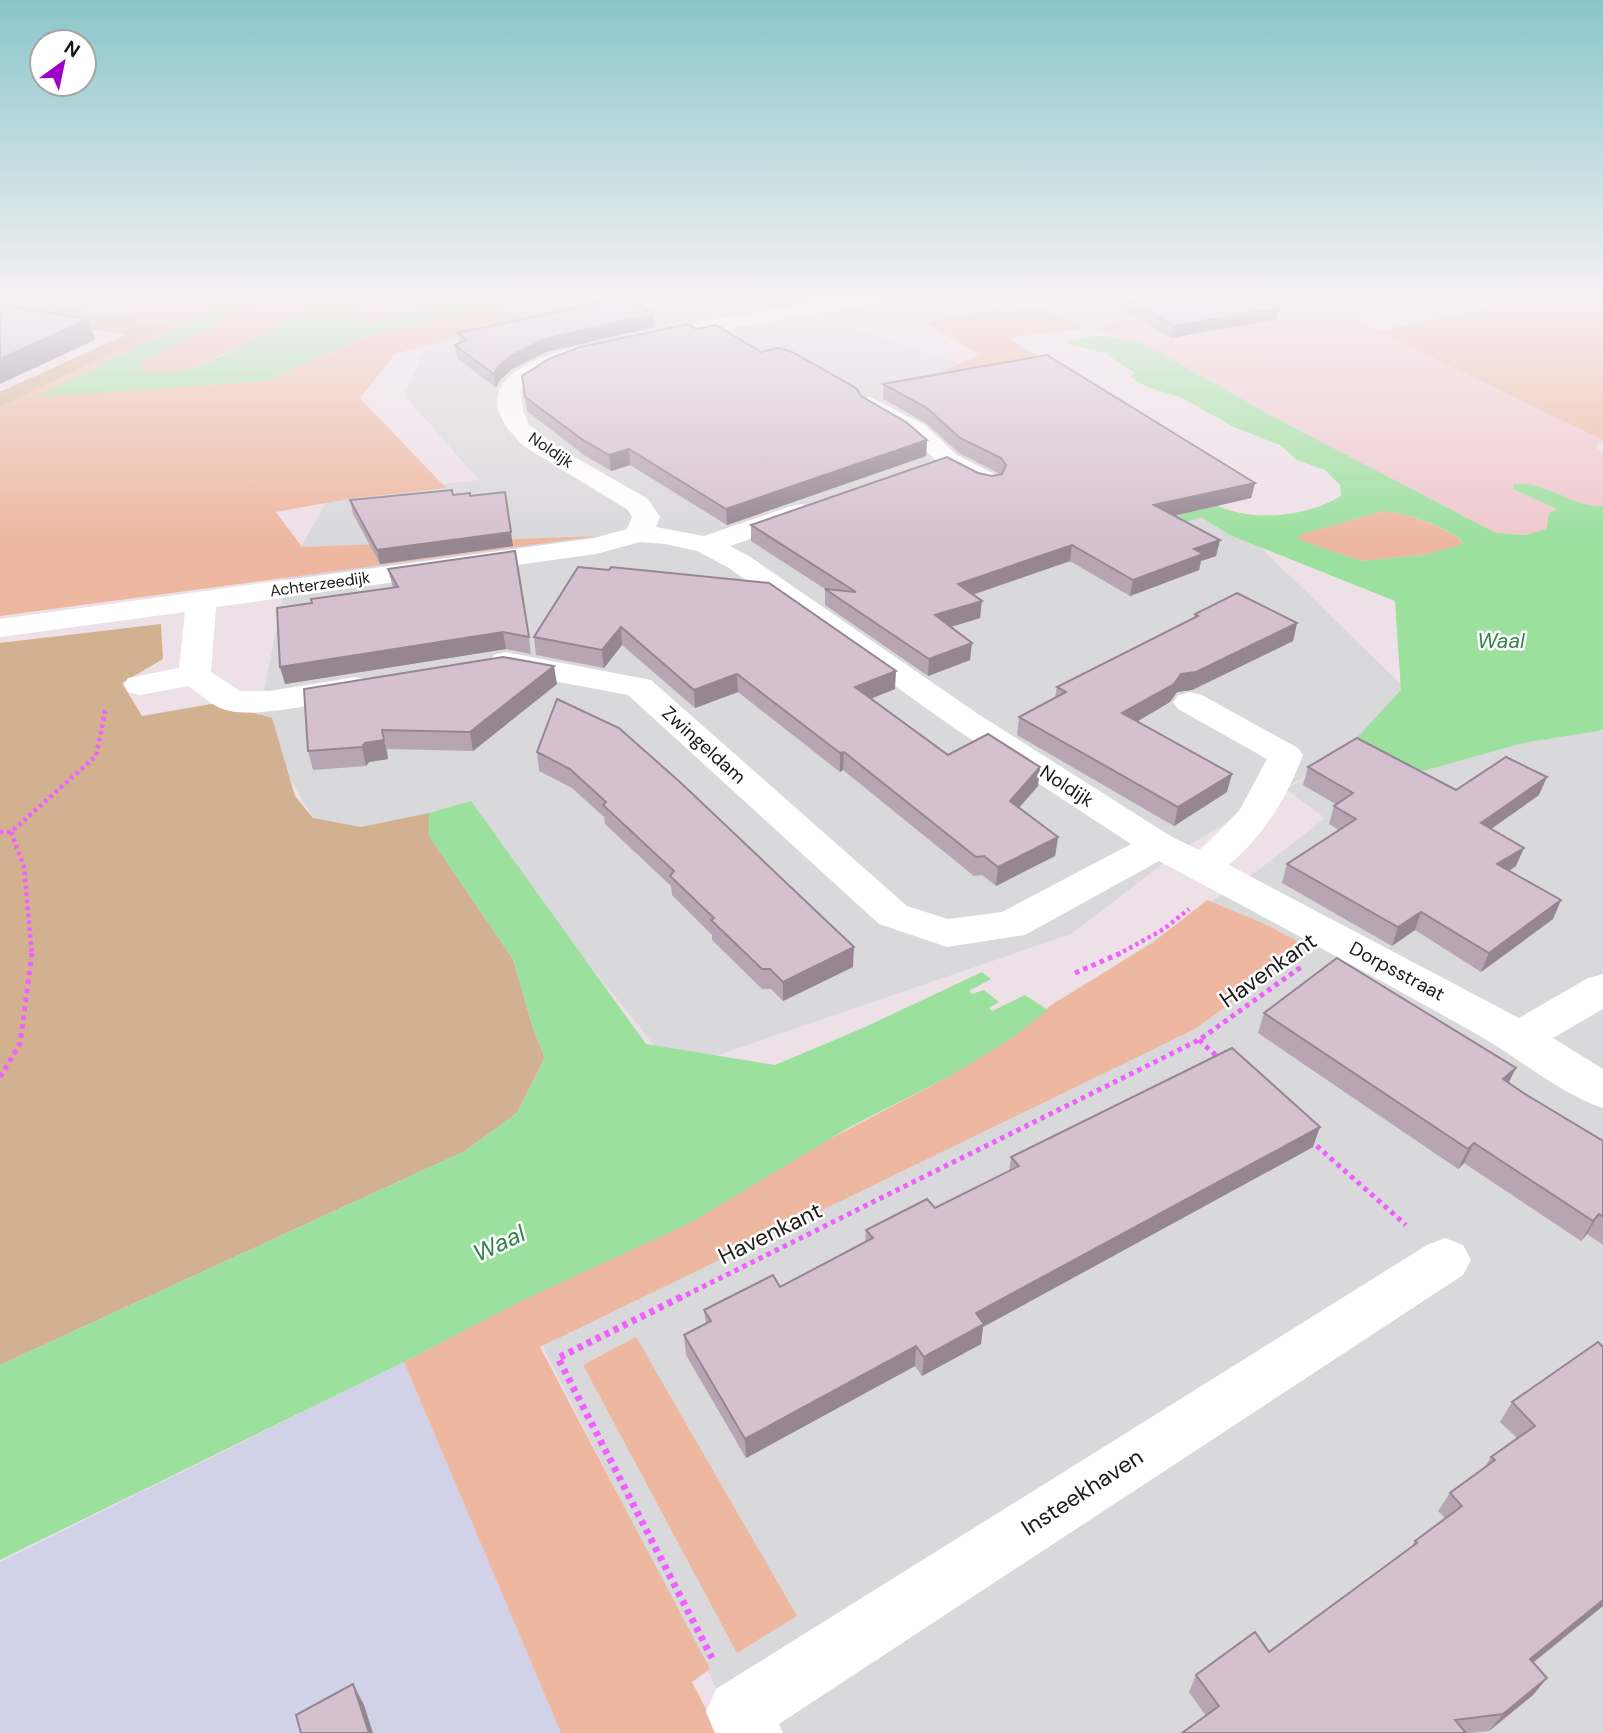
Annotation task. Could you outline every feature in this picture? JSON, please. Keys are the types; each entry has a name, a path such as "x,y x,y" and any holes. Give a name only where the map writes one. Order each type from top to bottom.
{"street":[{"name":"Noldijk","path":"519,379 510,387 509,404 514,422 538,445 638,505 646,517 639,534 706,545 739,562 966,721 1191,863"},
{"path":"870,404 916,430 936,464 989,482"},
{"name":"Noldijk","path":"706,545 823,504"},
{"name":"Achterzeedijk","path":"0,628 596,546 639,534"},
{"path":"195,675 201,600"},
{"name":"Zwingeldam","path":"471,668 506,662 639,687 893,915 947,933 1011,925 1227,849 1245,831 1274,787 1286,755 1190,702"},
{"path":"140,685 195,675 232,701 269,701 385,682"},
{"name":"Dorpsstraat","path":"1191,863 1518,1038 1603,1091"},
{"path":"1518,1038 1603,989"},
{"name":"Insteekhaven","path":"745,1722 1445,1260"}],"path":[{"path":"0,832 11,832 96,756 105,712 140,685"},
{"path":"0,1077 20,1044 33,960 24,867 11,832"},
{"path":"1076,973 1131,948 1180,918 1191,863"},
{"name":"Havenkant","path":"745,1722 558,1358 1199,1040 1340,941"},
{"path":"1199,1040 1230,1068"},
{"path":"1302,1132 1445,1260"}],"shaded area":[{"path":"29,379 58,379 0,407 0,392"},
{"path":"58,379 73,379 39,396 271,379 375,379 360,398 446,488 348,499 276,512 302,547 598,536 0,616 0,407"},
{"path":"412,379 1008,379 1021,383 1244,531 1423,706 1181,850 1071,934 674,1070 470,816 323,836 258,722 288,569 330,496 479,480 404,395"},
{"path":"933,379 1072,379 1091,391 927,387"},
{"path":"1206,379 1477,379 1603,440 1596,448 1603,452 1603,506 1588,507 1543,488 1557,508 1549,513 1546,529 1526,535 1496,533"},
{"path":"1477,379 1603,379 1603,440"},
{"path":"1383,511 1428,522 1459,539 1463,545 1424,555 1361,561 1296,539 1301,534"},
{"path":"161,624 163,659 122,683 142,716 217,703 272,718 295,796 313,818 361,827 429,813 429,836 513,959 533,1028 545,1058 517,1113 465,1151 0,1365 0,643"},
{"path":"1430,716 1603,731 1603,1733 739,1733 543,1347 1260,869 1325,818 1286,789"},
{"path":"1207,900 1267,925 1308,947 1195,1029 540,1347 710,1669 692,1682 718,1733 561,1733 404,1362 952,1075 1013,1037 1051,1005 1154,942"},
{"path":"636,1337 797,1616 737,1653 583,1365"},
{"path":"404,1362 561,1733 0,1733 0,1562"}],"water":[{"path":"73,379 271,379 266,381 36,397"},
{"name":"Waal","path":"1133,379 1206,379 1496,533 1526,535 1546,529 1549,513 1557,509 1513,489 1513,485 1534,485 1580,502 1603,506 1603,730 1523,743 1412,774 1352,743 1401,690 1395,601 1230,535 1201,517 1063,564 1055,564 1053,558 1189,512 1175,484 1222,508 1257,515 1301,512 1341,496 1340,485 1325,470 1297,460 1280,445 1236,428 1180,397 1147,387","holes":["1383,511 1415,518 1451,533 1463,544 1424,555 1361,561 1297,539 1302,534"]},
{"path":"471,801 646,1044 775,1065 863,1028 982,972 991,979 969,991 972,994 984,990 999,1002 989,1008 992,1011 1025,995 1048,1010 1013,1037 952,1075 848,1128 692,1222 517,1303 404,1362 0,1560 0,1365 465,1151 517,1113 545,1058 533,1028 513,959 429,836 429,813"}],"building":[{"path":"522,379 840,379 856,388 861,396 906,422 927,440 726,509 629,449 609,455 583,440 525,397"},
{"path":"912,379 1086,379 1255,483 1154,505 1220,540 1194,549 1203,554 1133,580 1072,545 958,584 982,601 935,615 972,643 929,659 825,589 856,592 751,525 947,457 978,473 992,476 1002,474 1006,465 1001,458 960,438 927,408 883,384"},
{"path":"452,490 453,495 470,493 470,496 505,492 511,532 377,550 350,500"},
{"path":"515,551 529,637 503,632 280,667 277,608 312,603 311,599 398,587 388,569"},
{"path":"578,567 609,570 611,567 769,583 896,671 855,687 948,755 988,734 1040,767 1010,801 1058,837 998,867 984,856 976,857 844,752 840,753 737,674 694,690 621,627 602,650 534,637"},
{"path":"1237,593 1297,623 1196,672 1181,674 1174,684 1122,713 1232,774 1178,807 1019,717 1066,692 1057,687 1198,616 1195,614"},
{"path":"503,657 554,666 470,732 382,730 384,740 365,743 362,747 308,751 304,689"},
{"path":"557,699 619,728 854,947 783,982 770,969 762,969 670,876 674,871 603,805 606,802 570,769 537,752"},
{"path":"1357,738 1456,790 1506,757 1547,777 1481,823 1524,848 1497,864 1561,900 1489,953 1421,912 1398,927 1287,864 1356,819 1334,806 1353,793 1308,767"},
{"path":"1337,958 1516,1068 1503,1079 1603,1141 1603,1217 1599,1214 1593,1221 1474,1143 1468,1149 1264,1013"},
{"path":"1232,1048 1320,1127 976,1313 984,1324 924,1357 916,1346 745,1439 684,1335 711,1321 704,1310 773,1275 780,1287 873,1238 866,1230 927,1199 935,1208 1019,1166 1011,1157"},
{"path":"1598,1342 1603,1347 1603,1600 1530,1659 1547,1678 1503,1714 1455,1720 1466,1733 1182,1733 1219,1706 1196,1675 1255,1632 1269,1652 1417,1543 1415,1541 1462,1506 1450,1493 1495,1460 1491,1457 1535,1426 1512,1402"},
{"path":"353,1684 369,1733 301,1733 296,1715"}]}
